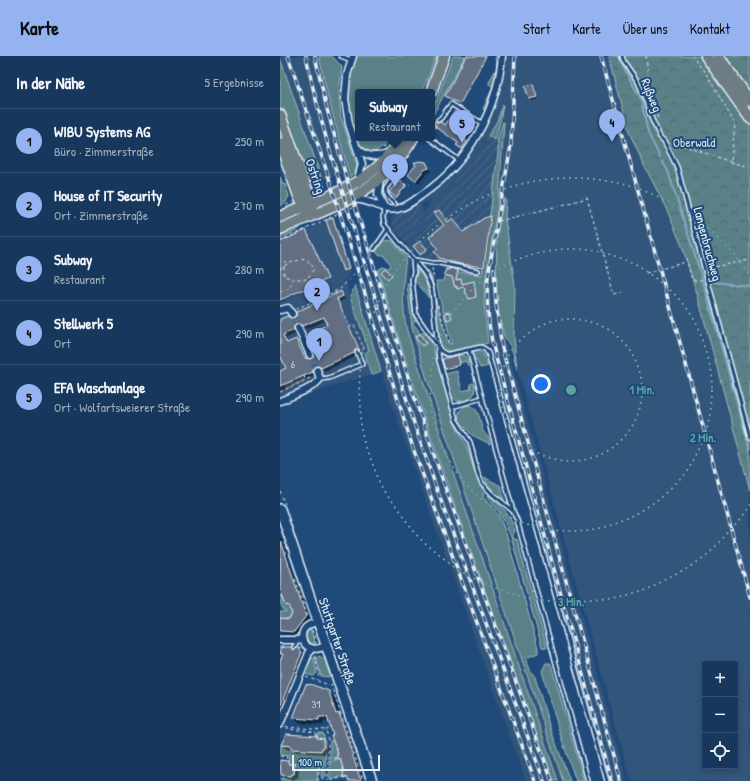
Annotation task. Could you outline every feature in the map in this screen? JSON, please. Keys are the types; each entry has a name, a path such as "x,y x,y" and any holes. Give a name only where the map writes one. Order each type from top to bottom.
{"main road":[{"path":"432,89 444,56"},
{"path":"706,56 750,118"},
{"path":"718,56 750,101"},
{"name":"Ostring","path":"280,115 311,216"},
{"path":"280,217 357,182 376,168 390,154 400,141"},
{"path":"280,230 349,200 365,190 380,179 397,162 412,141"},
{"name":"Ostring","path":"280,143 308,205"},
{"name":"Stuttgarter Straße","path":"280,509 322,647 372,781"}],"street":[{"path":"349,200 364,200 393,210 411,203 437,184 460,161 483,124 495,94 500,75 502,56"},
{"path":"351,57 346,82 345,99 349,124 362,164 357,182"},
{"path":"356,144 360,151 367,155 379,157 390,154"},
{"path":"380,179 378,194 384,208"},
{"path":"280,310 288,308 291,312"},
{"path":"298,328 310,355"},
{"path":"280,401 318,383 318,374"},
{"path":"300,640 304,630 314,623"},
{"path":"283,640 300,640 311,648 322,647"},
{"path":"280,724 311,648"}],"lane":[{"path":"341,56 351,57"},
{"name":"Rußweg","path":"622,56 624,62 638,82 650,115 660,137 664,141"},
{"path":"439,119 451,104 483,124"},
{"path":"433,141 460,161"},
{"name":"Langenbruchweg","path":"664,141 677,167 750,437"},
{"path":"394,204 386,196 385,192 387,186 399,174"},
{"path":"384,208 384,222 388,229 413,260 420,266 430,281 439,360 458,425 470,442 478,474 482,483 492,494 513,511"},
{"path":"374,249 388,229"},
{"path":"413,260 439,263 478,271"},
{"path":"413,260 414,272 412,280 416,315 437,345 446,354 481,347 485,349 490,358 607,781"},
{"path":"469,350 588,781"},
{"path":"318,374 329,378 362,364 357,352"},
{"path":"452,407 482,398"},
{"path":"294,647 300,640"}],"path":[{"path":"646,56 658,122"},
{"path":"692,56 707,75 734,124 731,162"},
{"path":"664,141 682,145 750,167"},
{"path":"400,181 407,186"},
{"path":"400,193 410,185"},
{"path":"499,221 562,206 587,198 614,295 626,292"},
{"path":"280,241 302,231"},
{"path":"291,312 338,291 365,263 374,249"},
{"path":"280,268 284,266 289,263 306,259 314,268 307,279 294,279 284,276 284,266 286,258"},
{"path":"686,258 692,280 700,281"},
{"path":"705,269 750,260"},
{"path":"646,273 686,262"},
{"path":"432,263 434,281"},
{"path":"280,291 284,292 294,279"},
{"path":"334,292 339,303"},
{"path":"438,305 450,343"},
{"path":"349,327 354,325 364,349 357,352"},
{"path":"280,392 318,374"},
{"path":"304,376 306,380"},
{"path":"294,575 314,623 322,647 315,656 319,674 317,681"},
{"path":"280,654 283,640"},
{"path":"300,675 328,686 335,684 363,781"},
{"path":"320,729 316,732 288,729 285,727 320,729 326,730 330,728"},
{"path":"297,734 298,730"},
{"path":"326,730 328,740 328,781"},
{"path":"328,740 332,739"},
{"path":"280,756 287,757 286,761"},
{"path":"328,761 338,758"},
{"path":"318,781 320,762"},
{"path":"282,775 282,781"},
{"path":"331,781 344,777"}],"shaded area":[{"path":"280,56 319,56 328,97 348,172 322,180"},
{"path":"506,56 609,56 629,132 666,208 682,246 698,297 750,490 750,781 631,781 517,369 514,339 515,286 505,218 506,200 503,202 497,238 496,287 499,315 627,781 611,781 489,341 484,303 485,284 499,198 502,164 500,133 497,141 495,140 503,106 497,121 483,146 442,196 425,220 413,246 413,253 408,248 420,218 431,202 428,200 420,205 417,202 426,197 458,168 477,143 496,104"},
{"path":"488,136 498,143 498,153 482,275 446,269 420,255 413,246 433,207 468,166 483,146"},
{"path":"417,202 424,210 409,247 393,228 391,220 394,215"},
{"path":"332,218 350,273 345,280 369,350 365,353 371,375 348,381 302,397 280,407 280,242"},
{"path":"406,258 409,263 407,277 408,298 414,337 563,781 558,781 414,354 403,314 403,280"},
{"path":"380,277 437,459 554,781 526,781 387,389 356,285"}],"green space":[{"path":"319,56 332,56 342,67 339,92 341,117 357,166 356,171 350,177 328,97"},
{"path":"357,56 436,56 422,89 355,89 355,132 350,117 348,90 351,70"},
{"path":"453,56 465,56 435,111 435,104"},
{"path":"496,56 499,56 497,70 493,87 489,84 489,82 496,69"},
{"name":"Oberwald","path":"609,56 701,56 750,125 750,490 698,297 682,246 666,208 629,132"},
{"path":"726,56 750,56 750,91"},
{"path":"280,58 325,188 311,188 308,183 280,107"},
{"path":"492,89 490,97 485,110 483,109"},
{"path":"503,105 495,140 488,136 497,121"},
{"path":"503,122 499,198 485,284 484,303 488,343 448,351 443,346 439,338 433,285 426,271 428,270 432,278 436,300 448,343 452,344 436,281 443,281 446,269 482,275 498,153 497,141"},
{"path":"359,141 386,141 379,149 371,152 364,149"},
{"path":"280,177 283,185 285,184 289,196 286,202 280,206"},
{"path":"504,199 506,199 505,218 515,286 514,339 517,369 512,349 504,336 499,315 496,287 497,238"},
{"path":"299,226 300,228 296,231 280,239 280,234"},
{"path":"387,240 392,241 406,258 403,294 407,331 450,463 558,781 554,781 485,591 418,399 378,270 384,266 389,268 391,265 385,256 376,252 382,242"},
{"path":"418,270 426,282 429,298 415,280"},
{"path":"407,283 410,285 413,313 416,320 413,323 421,334 425,331 431,341 454,422 466,445 477,479 484,491 483,497 499,516 506,533 538,648 538,653 526,658 530,670 535,677 549,725 570,781 563,781 426,376 412,328"},
{"path":"355,285 381,371 371,375 365,353 369,350 350,297"},
{"path":"476,350 483,353 488,366 480,368 473,355 474,351"},
{"path":"457,355 462,355 468,359 468,366 466,361 460,363"},
{"path":"457,371 462,391 471,389 470,384 474,383 474,392 472,397 469,399 457,401 450,395 445,374"},
{"path":"301,377 303,381 287,388 285,384"},
{"path":"468,405 472,406 479,415 483,431 488,437 490,444 472,435 459,420 460,411 463,407"},
{"path":"484,477 501,486 504,500 492,490"},
{"path":"488,495 497,502 511,520 515,531 513,535 514,540 517,539 547,648 542,647 511,537 501,516 487,498"},
{"path":"282,595 286,606 289,605 292,614 289,619 280,618 280,612 286,612 281,603 280,596"},
{"path":"310,627 316,647 312,647 306,642 305,632"},
{"path":"319,656 325,660 330,675 329,677 321,676 316,659"},
{"path":"314,658 317,673 314,676 305,674 304,671 307,662"},
{"path":"546,663 551,664 584,781 576,781 560,734 542,671"},
{"path":"318,733 323,733 326,744 326,776 322,779 321,774 323,760 319,760 317,781 284,781 284,775 291,776 294,774 295,764 288,764 289,756 280,755 281,745 321,751 322,748 324,748 324,741 317,738"},
{"path":"333,740 338,754 337,757 330,759 330,741"},
{"path":"340,758 344,776 330,780 330,762"}],"building":[{"path":"466,56 486,56 460,104 445,96"},
{"path":"533,84 537,97 529,99 525,86"},
{"path":"455,111 472,123 462,137 467,141 462,149 456,145 458,143 436,127 435,121 437,123 441,122 445,125"},
{"path":"419,161 426,162 429,168 424,170 415,181 408,175 416,165 414,163"},
{"path":"399,180 406,186 396,198 389,192"},
{"path":"439,210 448,222 453,218 463,232 484,218 491,216 484,267 460,264 439,258 434,251 438,249 429,237 444,225 434,213"},
{"path":"333,218 349,269 343,271 326,220"},
{"path":"306,230 328,279 280,300 280,242"},
{"path":"420,241 427,249 420,255 413,246"},
{"path":"385,268 392,275 388,279 381,272"},
{"path":"449,268 458,270 456,280 461,279 462,284 474,281 476,297 469,299 464,287 457,289 457,286 455,287 452,277 444,275 446,269 449,270"},
{"path":"341,291 343,296 337,299 360,351 356,349 354,353 321,368 315,366 313,372 280,386 280,371 286,368 280,355 280,319 288,316 290,318 294,318 296,316 296,312","holes":["324,317 327,325 313,331 322,350 314,354 312,359 305,358 296,339 287,343 283,335 294,330 296,324 302,326"]},
{"path":"450,312 452,318 447,320 445,313"},
{"path":"420,334 426,343 422,346 415,337"},
{"path":"458,355 460,365 445,369 442,359"},
{"path":"281,541 306,616 294,632 280,631 280,618 289,619 292,614 289,605 286,606 280,588"},
{"path":"280,647 291,647 294,650 300,648 300,651 302,652 280,707 280,661 283,654 280,654"},
{"path":"306,684 329,691 336,714 339,713 361,781 348,781 347,777 344,778 344,772 340,758 338,759 337,757 338,754 331,736 333,735 327,717 319,717 319,720 293,718"},
{"path":"286,734 317,736 317,738 324,739 324,748 322,748 321,751 291,749 291,746 281,745"},
{"path":"280,760 288,761 288,764 295,764 294,774 291,776 281,775"}],"waterway":[{"path":"619,56 622,65 641,99 648,133 660,157"},
{"path":"662,161 668,171 703,281 750,450"},
{"path":"713,282 750,286"}],"tunnel":[{"path":"292,314 298,328"},
{"path":"310,355 317,370"}],"railway":[{"path":"288,56 329,178 413,448 535,781"},
{"path":"306,56 328,145 414,423 544,781"},
{"path":"315,56 327,109 345,173 414,396 444,484 552,781"},
{"path":"515,56 511,145 488,276 487,306 489,325 495,354 612,781"},
{"path":"601,56 750,597"},
{"path":"494,269 496,304 502,348 621,781"}],"place":[{"name":"Stellwerk 5","path":"612,142"},
{"name":"EFA Waschanlage","path":"462,143"},
{"name":"Subway","path":"395,187"},
{"name":"House of IT Security","path":"317,311"},
{"name":"WIBU Systems AG","path":"319,361"}]}
